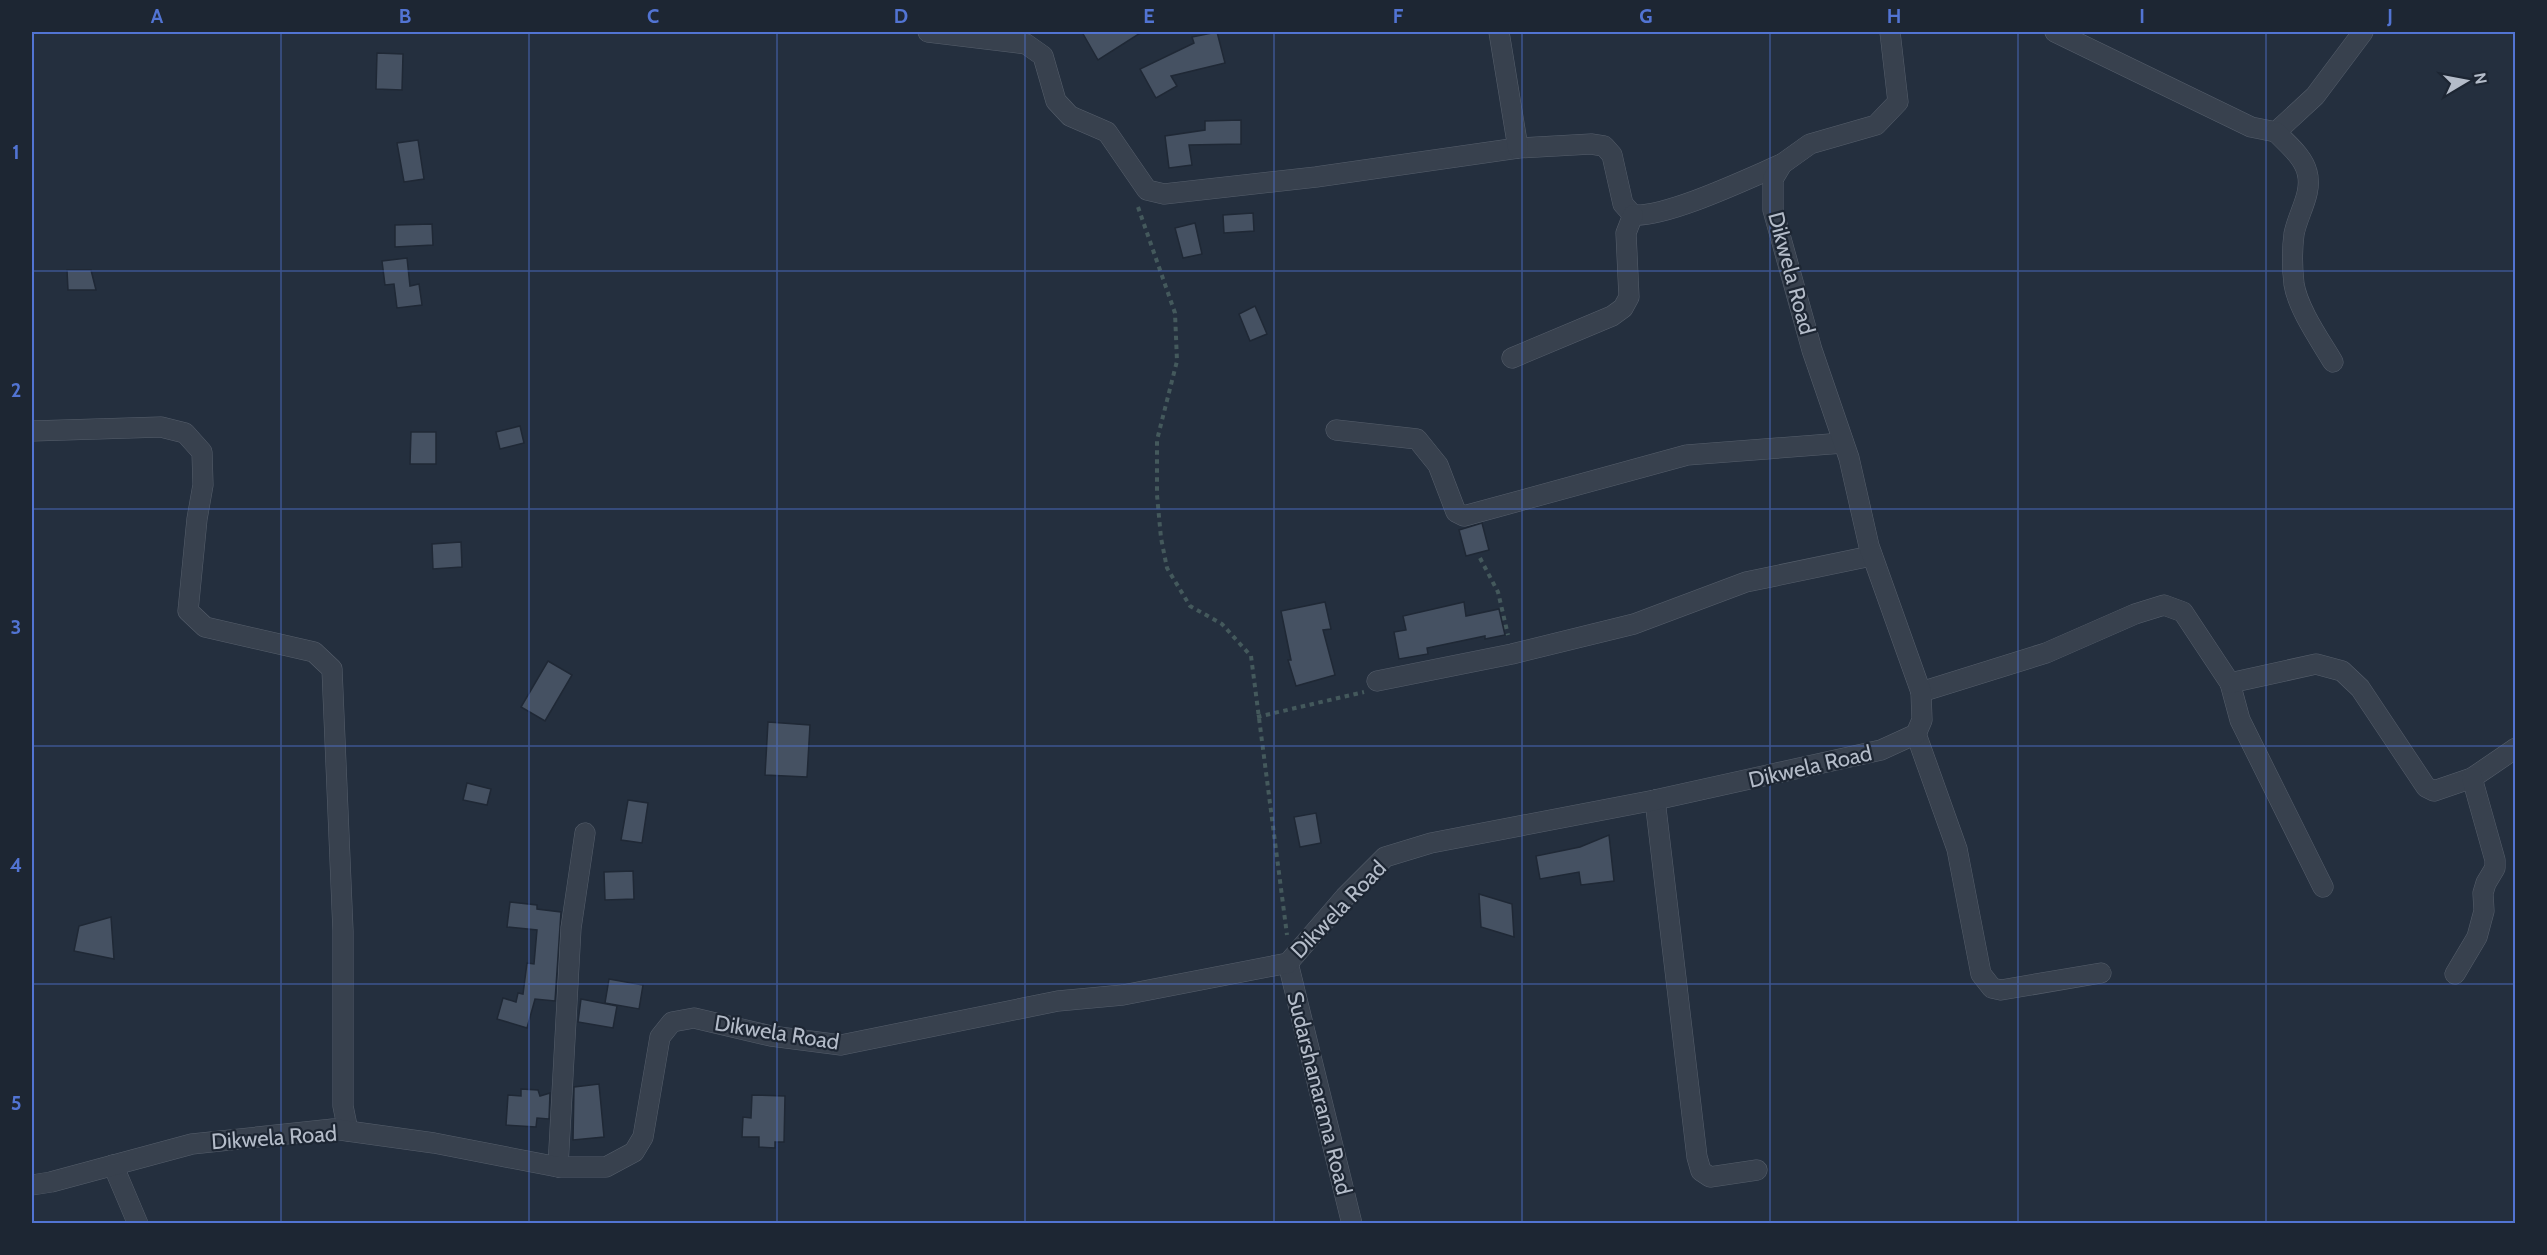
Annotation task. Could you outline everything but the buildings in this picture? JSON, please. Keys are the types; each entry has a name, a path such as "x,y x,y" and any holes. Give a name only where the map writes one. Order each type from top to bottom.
{"street":[{"path":"928,32 1026,44 1042,56 1056,101 1070,116 1107,132 1147,190 1164,194 1316,177 1518,148 1582,144 1604,146 1612,155 1623,204 1633,215 1646,216 1782,164 1810,144 1876,125 1898,102 1890,32"},
{"path":"1499,32 1518,148"},
{"path":"2055,32 2252,128 2276,132 2301,157 2307,171 2309,188 2295,232 2292,258 2295,287 2310,322 2333,362"},
{"path":"2276,132 2315,96 2363,32"},
{"name":"Dikwela Road","path":"32,1185 51,1182 192,1144 333,1129 434,1143 558,1167 606,1167 634,1152 644,1137 660,1037 672,1022 694,1017 771,1036 841,1045 1058,1001 1123,995 1288,963 1345,897 1385,857 1431,843 1655,801 1881,750 1916,734 1922,720 1921,693 1872,556 1844,443 1812,350 1773,210 1773,179 1782,164"},
{"path":"1512,358 1612,316 1623,308 1629,297 1626,233 1633,215"},
{"path":"32,431 161,427 185,433 202,452 203,485 197,519 188,610 206,627 314,652 332,669 343,931 343,1106 348,1131"},
{"path":"1336,430 1417,439 1438,465 1456,512 1464,516 1688,455 1844,443"},
{"path":"1377,681 1512,654 1634,624 1746,582 1872,556"},
{"path":"1921,693 2046,653 2135,614 2164,605 2183,612 2230,684 2240,720 2323,887"},
{"path":"2230,684 2316,664 2342,670 2360,688 2426,787 2434,791 2472,778 2516,748"},
{"path":"1916,734 1957,849 1981,974 1992,988 2001,990 2101,973"},
{"path":"2455,974 2476,937 2484,911 2486,883 2495,868 2495,860 2472,778"},
{"path":"1655,801 1697,1157 1701,1171 1710,1177 1757,1170"},
{"path":"558,1167 572,928 585,833"},
{"name":"Sudarshanarama Road","path":"1288,963 1352,1224"},
{"path":"113,1166 138,1224"}],"path":[{"path":"1133,199 1139,208 1175,313 1177,361 1157,440 1157,495 1161,538 1167,568 1190,606 1222,624 1251,656 1288,963"},
{"path":"1480,558 1498,592 1512,654"},
{"path":"1257,717 1366,692 1377,681"}]}
